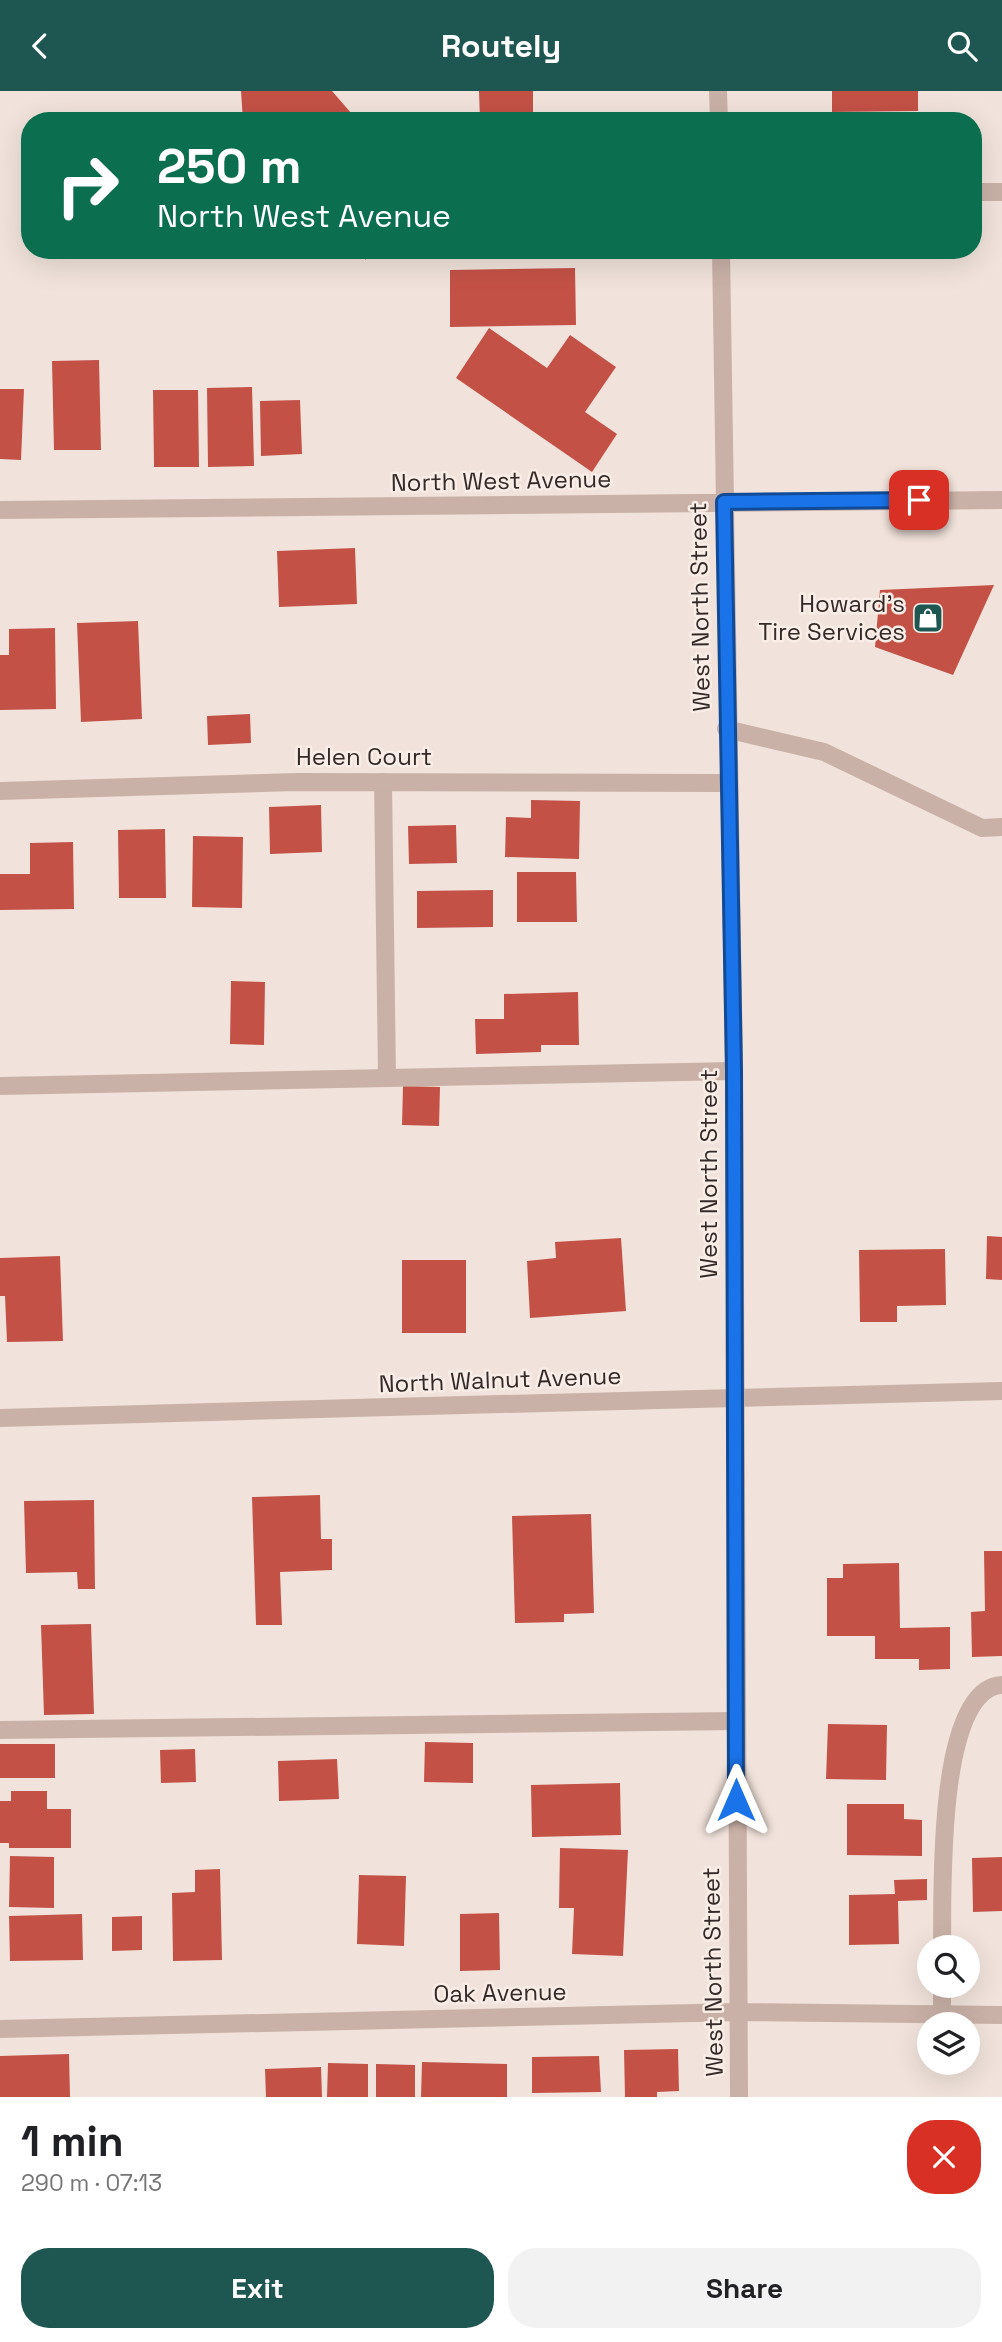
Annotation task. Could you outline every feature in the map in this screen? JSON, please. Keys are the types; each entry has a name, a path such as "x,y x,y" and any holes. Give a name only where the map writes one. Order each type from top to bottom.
{"street":[{"path":"718,91 719,112"},
{"path":"982,192 1002,192"},
{"name":"West North Street","path":"722,259 726,729 734,1071 738,2097"},
{"name":"North West Avenue","path":"0,510 1002,500"},
{"path":"726,729 824,752 982,828 1002,827"},
{"path":"383,782 387,1077"},
{"name":"Helen Court","path":"0,791 383,782 728,783"},
{"path":"0,1086 734,1071"},
{"name":"North Walnut Avenue","path":"0,1418 429,1408 734,1396 1002,1391"},
{"path":"942,1935 943,1835 949,1771 965,1722 979,1696 993,1685 1002,1685"},
{"path":"0,1730 735,1721"},
{"name":"Oak Avenue","path":"0,2029 738,2012 917,2015"},
{"name":"Oak Avenue","path":"980,2015 1002,2015"}],"building":[{"path":"241,91 332,91 350,112 242,112"},
{"path":"479,91 533,91 533,112 480,112"},
{"path":"832,91 918,91 918,111 832,112"},
{"path":"575,268 576,325 450,327 450,270"},
{"path":"489,328 547,368 570,335 616,367 585,412 617,434 592,472 456,378"},
{"path":"99,360 101,450 54,450 52,361"},
{"path":"252,387 254,466 208,467 207,388"},
{"path":"0,389 24,389 21,460 0,459"},
{"path":"153,390 198,390 199,467 154,467"},
{"path":"300,400 302,454 261,456 260,401"},
{"path":"355,548 357,604 279,607 277,551"},
{"name":"Howard's Tire Services","path":"994,585 953,675 875,647 880,590"},
{"path":"138,621 142,719 81,722 77,623"},
{"path":"55,628 56,709 0,710 0,655 9,655 9,629"},
{"path":"250,714 251,743 208,745 207,716"},
{"path":"531,800 580,801 579,859 505,857 506,817 531,818"},
{"path":"321,805 322,852 270,854 269,807"},
{"path":"456,825 457,863 409,864 408,826"},
{"path":"165,829 166,898 119,898 118,830"},
{"path":"193,836 243,837 242,908 192,907"},
{"path":"73,842 74,909 0,910 0,874 30,874 30,843"},
{"path":"517,872 576,872 577,922 517,922"},
{"path":"493,890 493,927 417,928 417,891"},
{"path":"231,981 265,982 264,1045 230,1044"},
{"path":"578,992 579,1045 541,1045 541,1052 476,1054 475,1019 504,1019 504,994"},
{"path":"403,1086 440,1087 439,1126 402,1125"},
{"path":"987,1236 1002,1237 1002,1280 986,1279"},
{"path":"621,1238 626,1311 530,1318 527,1261 556,1258 555,1242"},
{"path":"945,1249 946,1305 897,1306 897,1322 860,1322 859,1250"},
{"path":"60,1256 63,1341 7,1342 5,1296 0,1296 0,1258"},
{"path":"402,1260 466,1260 466,1333 402,1333"},
{"path":"320,1495 321,1539 332,1539 332,1570 280,1572 282,1625 256,1625 252,1497"},
{"path":"94,1500 95,1589 78,1589 77,1572 26,1573 24,1501"},
{"path":"591,1514 594,1613 564,1614 564,1622 515,1623 512,1516"},
{"path":"984,1551 1002,1551 1002,1656 972,1657 971,1612 985,1611"},
{"path":"899,1563 900,1628 950,1627 950,1669 919,1670 919,1659 875,1659 875,1636 827,1636 827,1578 843,1578 843,1564"},
{"path":"91,1624 94,1714 44,1715 41,1625"},
{"path":"828,1724 887,1725 886,1780 826,1779"},
{"path":"425,1742 473,1743 473,1783 424,1782"},
{"path":"0,1744 55,1744 55,1778 0,1778"},
{"path":"195,1749 196,1782 161,1783 160,1750"},
{"path":"337,1759 339,1799 279,1801 278,1761"},
{"path":"620,1783 621,1835 532,1837 531,1785"},
{"path":"11,1791 47,1791 47,1809 71,1809 71,1848 9,1848 9,1843 0,1843 0,1801 11,1801"},
{"path":"847,1804 904,1804 904,1819 922,1820 922,1856 847,1855"},
{"path":"560,1848 628,1850 623,1956 572,1954 574,1908 559,1908"},
{"path":"10,1856 54,1857 54,1908 9,1907"},
{"path":"1002,1857 1002,1911 973,1912 972,1858"},
{"path":"220,1869 222,1960 173,1961 172,1893 195,1892 195,1870"},
{"path":"359,1875 406,1876 404,1946 357,1944"},
{"path":"927,1879 927,1900 898,1901 899,1944 849,1945 849,1895 895,1894 894,1880"},
{"path":"499,1913 500,1970 460,1971 460,1914"},
{"path":"82,1914 83,1960 10,1961 9,1916"},
{"path":"142,1916 142,1950 112,1951 112,1917"},
{"path":"678,2049 679,2091 657,2092 657,2097 625,2097 624,2050"},
{"path":"69,2054 70,2097 0,2097 0,2056"},
{"path":"599,2056 601,2092 532,2093 532,2057"},
{"path":"422,2062 507,2064 507,2097 421,2097"},
{"path":"328,2063 368,2064 368,2097 327,2097"},
{"path":"376,2064 415,2065 415,2097 376,2097"},
{"path":"321,2067 322,2097 266,2097 265,2069"}],"place":[{"name":"Howard's Tire Services","path":"928,618"}],"route":[{"path":"736,1800 734,1071 724,502 919,500"}]}
